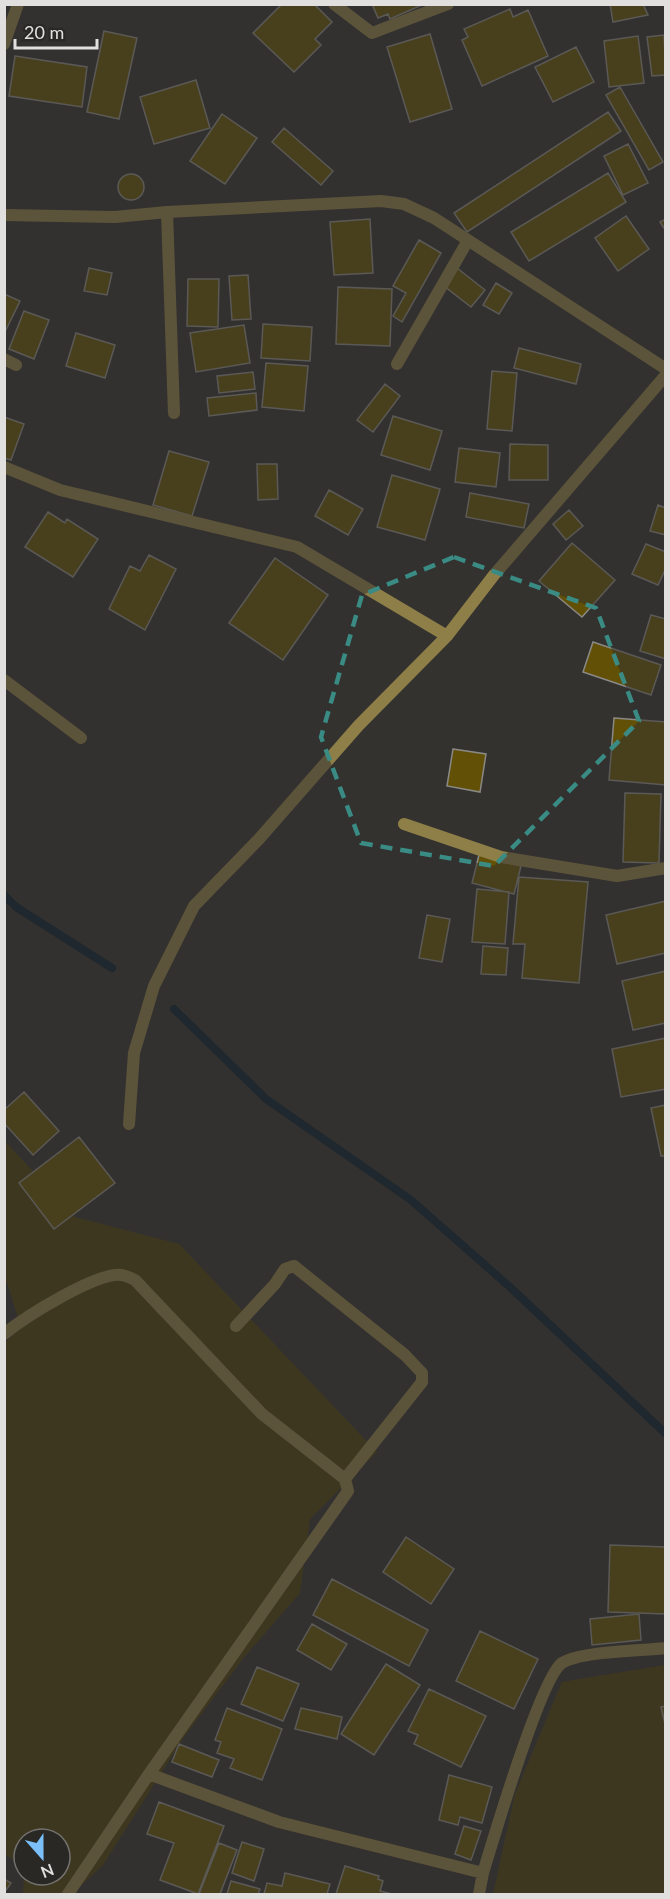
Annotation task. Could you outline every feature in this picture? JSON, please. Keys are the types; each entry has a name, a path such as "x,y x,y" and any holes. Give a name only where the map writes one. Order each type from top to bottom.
{"street":[{"path":"4,44 18,4"},
{"path":"334,4 372,33 448,4"},
{"path":"4,215 115,218 167,212 381,201 404,204 434,219 666,369"},
{"path":"167,212 174,413"},
{"path":"398,364 467,242"},
{"path":"4,359 16,365"},
{"path":"129,1124 134,1053 154,986 194,906 259,839 359,725 447,636 494,575 666,375"},
{"path":"4,467 60,490 297,547 447,636"},
{"path":"4,680 81,738"},
{"path":"404,824 501,857 617,876 666,868"},
{"path":"236,1326 285,1269 294,1266 405,1355 422,1373 422,1382 345,1479"},
{"path":"4,1334 22,1319 78,1288 120,1275 135,1280 261,1414 345,1479 348,1491 148,1774 68,1894"},
{"path":"479,1894 483,1873 533,1717 559,1665 575,1657 666,1648"},
{"path":"148,1774 279,1822 483,1873"}],"highlighted area":[{"path":"454,557 596,608 639,721 494,866 361,843 321,737 362,595"}],"shaded area":[{"path":"4,1140 75,1217 179,1244 377,1452 310,1519 300,1593 245,1656 184,1737 103,1865 72,1894 23,1894 23,1887 72,1887 72,1827 12,1827 12,1859 5,1854 4,1344 21,1327 7,1282 5,1282"},
{"path":"665,1665 665,1894 493,1894 515,1794 562,1682"}],"building":[{"path":"282,4 314,4 332,22 315,39 321,45 294,72 253,33"},
{"path":"372,4 422,5 390,19 388,14 378,18"},
{"path":"610,4 643,4 648,15 613,22"},
{"path":"510,9 513,17 528,10 548,56 482,86 462,40 468,37 464,29"},
{"path":"104,31 137,38 119,119 87,112"},
{"path":"430,34 452,109 410,122 387,47"},
{"path":"664,35 666,75 652,76 647,37"},
{"path":"638,36 644,83 609,87 604,41"},
{"path":"576,47 594,82 553,102 535,67"},
{"path":"15,56 87,67 82,107 9,96"},
{"path":"196,80 210,128 154,144 140,97"},
{"path":"620,87 663,162 649,170 606,95"},
{"path":"608,112 621,131 467,232 454,213"},
{"path":"222,114 257,138 225,184 190,161"},
{"path":"284,128 333,171 321,185 272,142"},
{"path":"628,144 648,183 623,195 604,156"},
{"path":"608,173 626,202 529,261 511,232"},
{"path":"131,174 140,178 144,187 140,196 131,200 122,196 118,187 122,178"},
{"path":"626,216 649,249 618,271 595,238"},
{"path":"370,219 373,273 334,275 330,222"},
{"path":"666,219 666,231 660,222"},
{"path":"419,240 441,253 402,322 393,316 406,293 393,286"},
{"path":"89,268 112,273 107,295 84,291"},
{"path":"457,268 485,290 471,307 444,286"},
{"path":"248,275 251,319 232,320 229,276"},
{"path":"188,279 219,279 218,327 187,326"},
{"path":"496,283 512,293 499,314 483,305"},
{"path":"338,287 392,289 390,346 336,344"},
{"path":"4,294 20,301 4,334"},
{"path":"24,311 49,320 34,359 9,349"},
{"path":"263,324 312,327 310,361 261,358"},
{"path":"244,325 250,363 196,372 190,333"},
{"path":"76,333 115,345 105,378 66,366"},
{"path":"519,348 581,364 576,384 514,368"},
{"path":"266,363 308,366 304,411 262,407"},
{"path":"492,371 517,373 512,431 487,429"},
{"path":"253,372 255,389 219,393 217,376"},
{"path":"385,384 400,396 373,432 357,420"},
{"path":"256,393 257,410 209,416 207,398"},
{"path":"393,416 442,431 430,470 381,455"},
{"path":"4,417 24,424 11,460 4,458"},
{"path":"510,444 548,445 548,480 509,480"},
{"path":"459,448 500,453 496,487 455,482"},
{"path":"169,451 209,462 192,516 153,505"},
{"path":"257,464 277,464 278,499 258,500"},
{"path":"392,475 440,489 425,540 377,527"},
{"path":"329,490 363,509 348,535 315,516"},
{"path":"470,493 529,504 524,528 466,517"},
{"path":"658,505 666,508 666,535 650,531"},
{"path":"569,510 583,526 566,540 553,524"},
{"path":"48,512 65,523 67,519 98,539 73,577 25,547"},
{"path":"572,543 615,580 582,617 539,581"},
{"path":"646,544 666,552 666,568 658,585 632,574"},
{"path":"149,555 176,569 145,630 109,609 130,566 140,571"},
{"path":"275,558 328,595 283,660 229,623"},
{"path":"651,615 666,619 666,659 640,651"},
{"path":"593,642 661,665 651,695 583,672"},
{"path":"614,718 666,722 666,785 609,780"},
{"path":"453,749 486,754 480,792 447,786"},
{"path":"625,793 661,794 659,863 623,862"},
{"path":"479,855 521,866 514,894 472,883"},
{"path":"519,877 588,882 579,983 522,978 525,944 513,944"},
{"path":"477,889 509,892 505,944 472,942"},
{"path":"666,901 666,953 617,964 606,915"},
{"path":"427,915 450,919 442,962 419,958"},
{"path":"483,946 508,948 506,975 481,974"},
{"path":"666,971 666,1023 633,1030 622,981"},
{"path":"666,1038 666,1089 621,1097 612,1049"},
{"path":"24,1092 59,1131 33,1155 4,1123 4,1110"},
{"path":"666,1105 666,1156 661,1156 651,1108"},
{"path":"79,1137 115,1183 54,1229 19,1183"},
{"path":"406,1537 454,1569 431,1604 383,1572"},
{"path":"610,1545 666,1547 666,1614 608,1612"},
{"path":"332,1579 428,1630 409,1666 313,1615"},
{"path":"639,1614 641,1640 592,1645 590,1619"},
{"path":"312,1624 347,1644 331,1670 297,1650"},
{"path":"480,1631 538,1659 514,1709 456,1681"},
{"path":"386,1664 420,1685 374,1755 341,1734"},
{"path":"257,1667 299,1684 283,1721 241,1704"},
{"path":"429,1689 486,1716 461,1767 414,1744 418,1735 408,1731"},
{"path":"666,1706 666,1728 661,1707"},
{"path":"227,1708 282,1729 262,1780 230,1768 234,1759 217,1753 221,1742 215,1740"},
{"path":"301,1708 342,1717 337,1739 295,1729"},
{"path":"179,1744 219,1760 212,1777 172,1762"},
{"path":"449,1775 492,1787 482,1823 460,1817 458,1825 439,1820"},
{"path":"159,1802 224,1826 198,1894 160,1880 174,1843 147,1834"},
{"path":"464,1826 481,1831 471,1860 455,1854"},
{"path":"242,1842 264,1849 254,1881 232,1873"},
{"path":"219,1843 237,1850 220,1894 199,1894"},
{"path":"345,1866 379,1876 378,1879 383,1881 380,1891 392,1894 336,1894"},
{"path":"285,1873 330,1884 327,1894 264,1894 267,1883 282,1886"},
{"path":"4,1879 11,1883 4,1893"},
{"path":"231,1881 260,1889 258,1894 227,1894"}],"waterway":[{"path":"4,895 16,907 112,968"},
{"path":"174,1009 266,1099 411,1200 511,1288 666,1434"}]}
